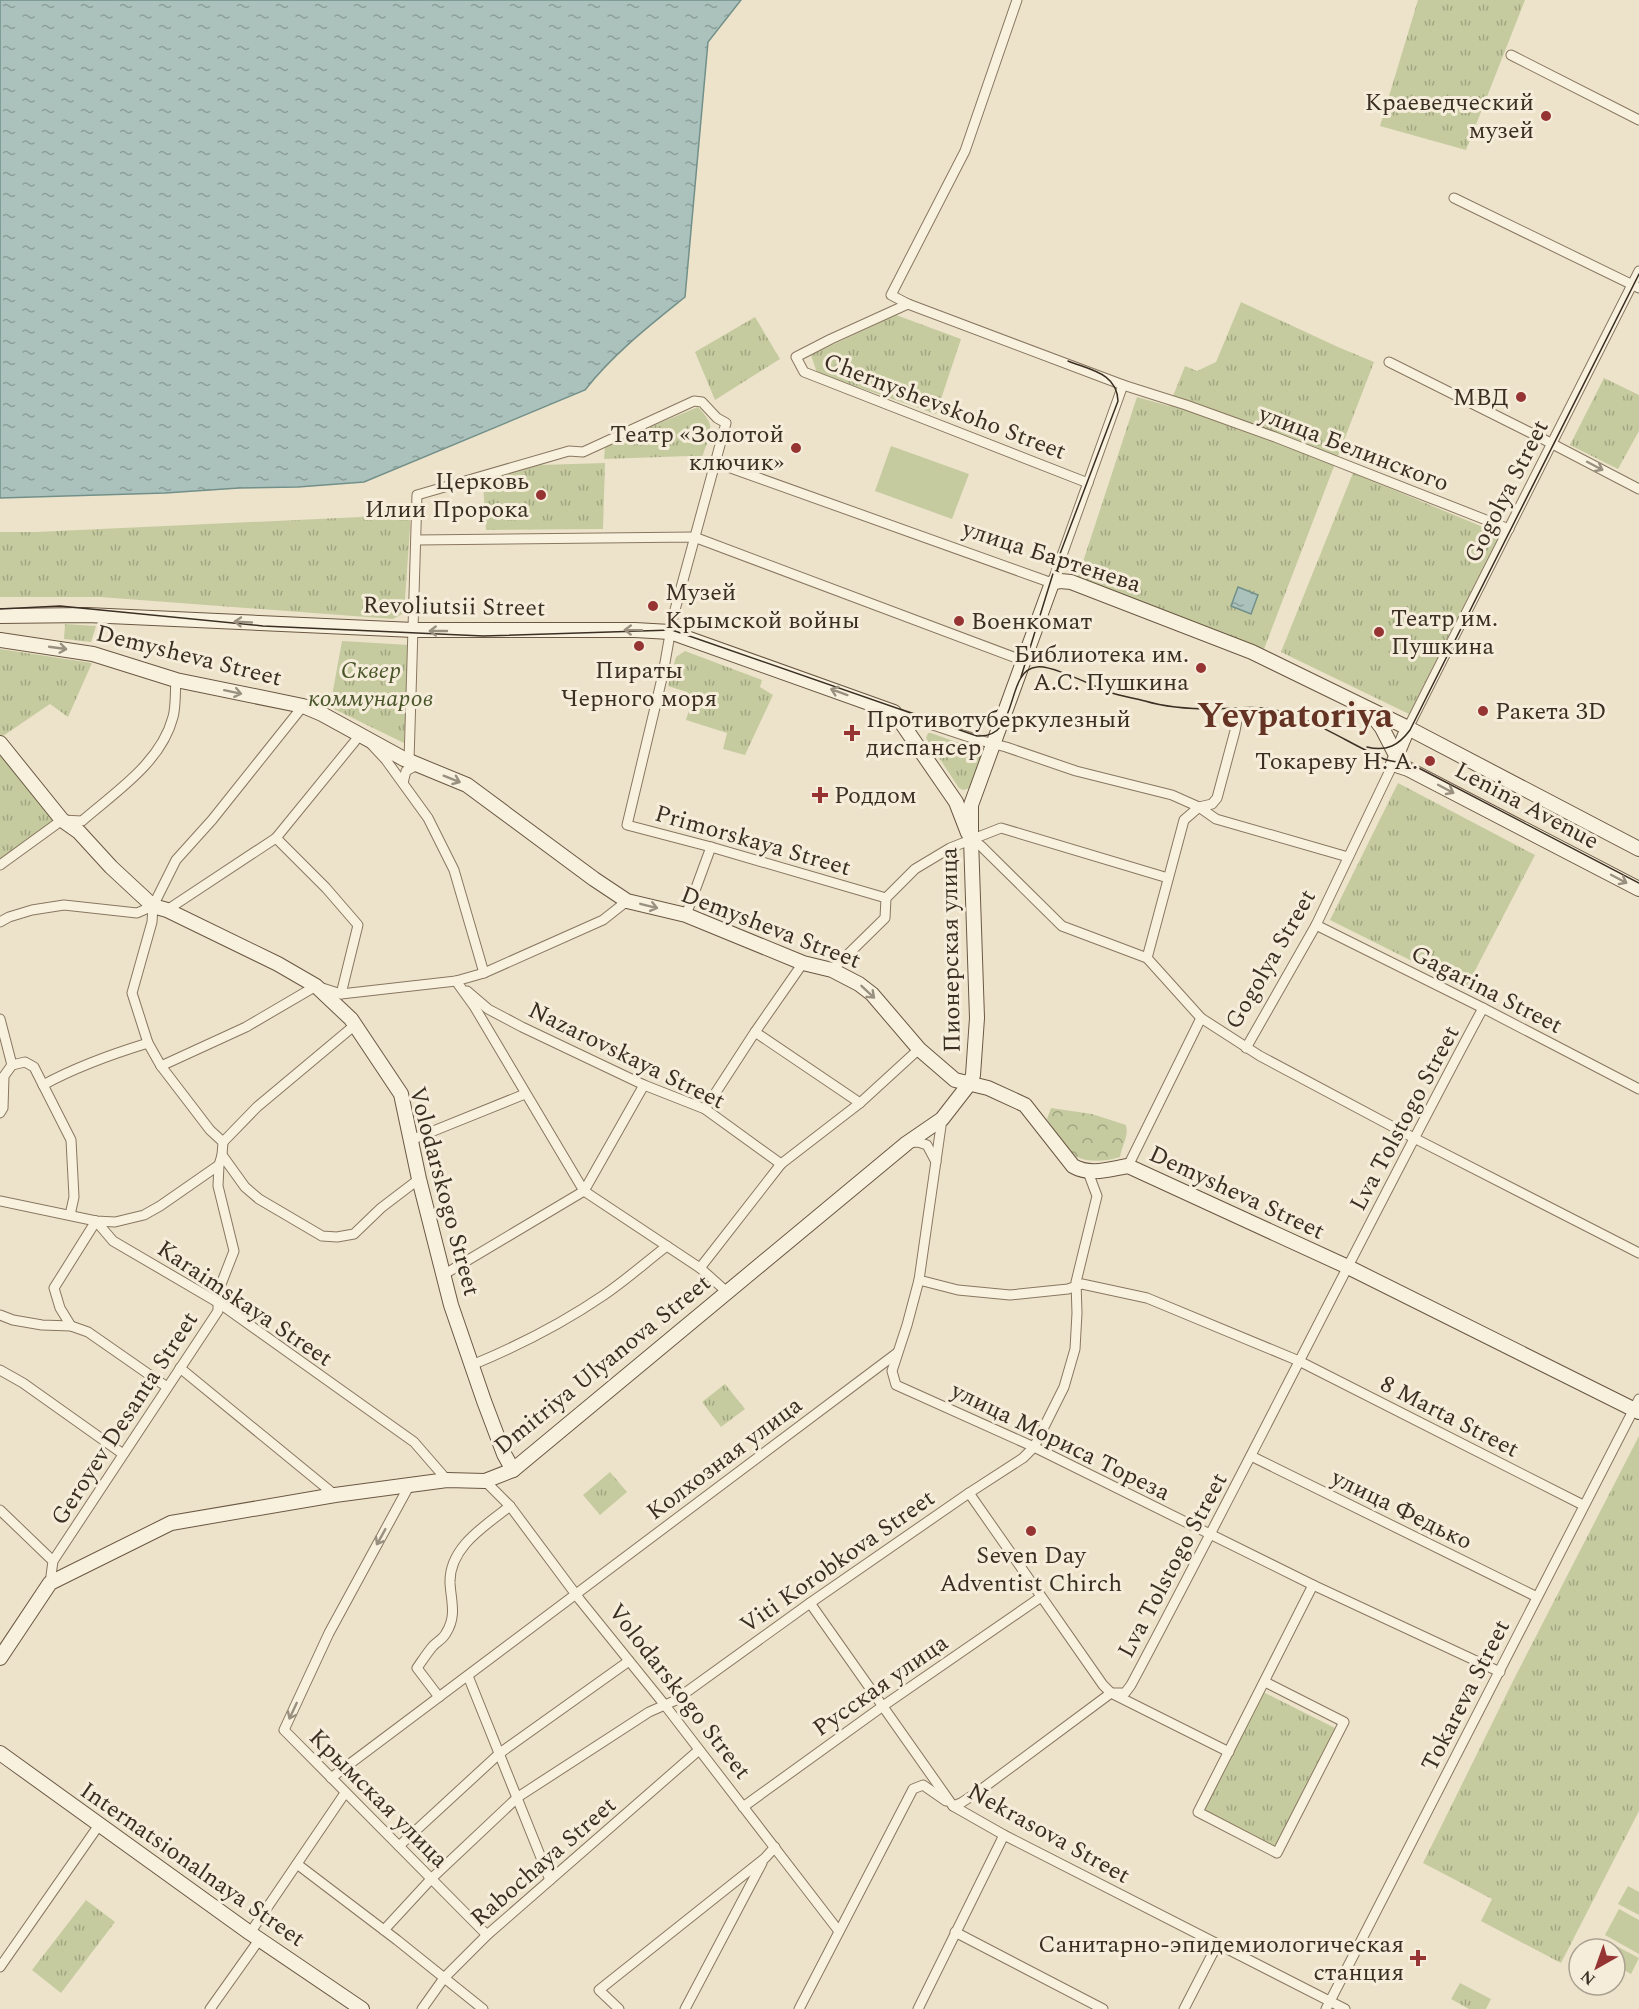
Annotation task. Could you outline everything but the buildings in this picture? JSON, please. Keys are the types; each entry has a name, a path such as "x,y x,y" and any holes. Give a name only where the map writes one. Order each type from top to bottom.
{"street":[{"path":"1017,0 965,151 891,295 908,304 1123,385 1052,583"},
{"path":"1511,55 1639,120"},
{"path":"1454,198 1636,286"},
{"name":"Gogolya Street","path":"1408,728 1552,443 1636,286 1639,271"},
{"name":"Chernyshevskoho Street","path":"908,304 796,357 804,372 1088,483"},
{"path":"1389,363 1552,443 1639,489"},
{"name":"улица Белинского","path":"1123,385 1186,405 1348,465 1509,529"},
{"name":"Primorskaya Street","path":"416,540 417,495 569,451 583,452 644,426 694,401 702,402 717,418 726,423 670,632 663,674 627,825 886,898"},
{"name":"улица Бартенева","path":"714,462 1052,583 1060,580 1071,582 1252,652 1408,728"},
{"path":"403,783 406,771 413,763 416,540 694,537 1024,661"},
{"name":"Пионерская улица","path":"942,1119 970,1083 973,1075 977,1018 971,805 1052,583"},
{"name":"Revoliutsii Street","path":"0,616 87,615 414,630 670,632 894,712"},
{"name":"Demysheva Street","path":"0,640 93,654 176,680 303,706 322,714 413,763 467,785 627,901 686,915 803,963 832,970 859,984 872,994 920,1049 955,1080 988,1088 1025,1105 1073,1166 1088,1172 1128,1166 1348,1267 1637,1407"},
{"path":"0,865 62,820 82,821 146,765 163,741 173,717 176,680"},
{"path":"303,706 212,820 176,860 153,906 152,922 132,993 148,1043 161,1066 210,1130 223,1142 257,1107 355,1025"},
{"path":"1368,709 1382,728 1395,761"},
{"path":"894,712 1076,771 1172,795 1199,807 1216,819 1348,857"},
{"path":"894,712 956,802 971,839 981,846 1062,926 1147,958 1201,1018"},
{"path":"1147,958 1184,820 1199,807 1212,804 1217,798 1236,731 1238,720 1235,715"},
{"path":"1395,761 1408,728"},
{"name":"Lenina Avenue","path":"1408,728 1639,849"},
{"path":"167,910 276,838 362,736 386,760 428,818 454,870 484,973"},
{"name":"Volodarskogo Street","path":"0,743 62,820 79,832 111,867 153,906 167,910 278,964 316,986 351,1019 401,1094 419,1179 451,1305 504,1454 513,1470"},
{"name":"Gogolya Street","path":"1128,1166 1201,1018 1246,1048 1316,925 1395,761"},
{"name":"Lenina Avenue","path":"1395,761 1639,889"},
{"path":"956,802 971,805"},
{"path":"832,970 885,918 886,898 915,869 950,848 1001,828 1168,878"},
{"path":"276,838 326,888 358,925 341,994"},
{"path":"686,915 711,847"},
{"path":"161,1066 246,1027 316,986 341,994 456,981 484,973 603,920 627,901"},
{"path":"0,922 32,910 64,906 137,913 153,906"},
{"name":"Gagarina Street","path":"1316,925 1639,1089"},
{"path":"705,1109 803,963"},
{"path":"456,981 474,1006 584,1191 700,1268 727,1292"},
{"name":"Nazarovskaya Street","path":"456,981 488,1009 644,1085 705,1109 782,1164"},
{"name":"Lva Tolstogo Street","path":"953,1806 979,1791 1111,1693 1125,1693 1131,1685 1211,1535 1413,1138 1483,1008"},
{"path":"0,1019 12,1065"},
{"path":"755,1032 860,1103"},
{"path":"43,1085 60,1075 148,1043"},
{"path":"1246,1048 1413,1138 1639,1253"},
{"path":"700,1268 782,1164 860,1103 920,1049"},
{"path":"0,1113 3,1108 4,1076 12,1065 25,1062 34,1067 73,1145 74,1197 69,1215"},
{"path":"443,1275 584,1191 644,1085"},
{"path":"411,1140 525,1094"},
{"path":"897,1353 919,1280 942,1119"},
{"name":"Dmitriya Ulyanova Street","path":"0,1658 50,1583 171,1523 335,1495 447,1480 485,1481 513,1470 907,1143 942,1119"},
{"name":"Geroyev Desanta Street","path":"53,1561 218,1311 218,1292 234,1251 218,1186 223,1142"},
{"path":"907,1143 918,1142 927,1145 936,1164"},
{"path":"222,1155 245,1187 259,1199 322,1236 337,1237 354,1234 381,1208 419,1179"},
{"path":"0,1201 96,1221 115,1222 144,1215 219,1166"},
{"name":"Viti Korobkova Street","path":"384,1930 432,1878 518,1797 649,1712 674,1701 810,1603 1023,1458 1034,1447 1064,1387 1076,1349 1076,1286 1097,1196 1088,1172"},
{"path":"71,1326 60,1308 54,1288 96,1221"},
{"name":"Karaimskaya Street","path":"96,1221 113,1240 219,1303 414,1442 447,1480"},
{"path":"472,1365 554,1326 604,1294 667,1246"},
{"name":"8 Marta Street","path":"919,1280 958,1290 991,1294 1044,1292 1089,1286 1148,1298 1299,1361 1583,1505"},
{"path":"0,1315 13,1320 42,1325 71,1326 88,1332 167,1386"},
{"name":"улица Мориса Тореза","path":"897,1353 892,1371 896,1385 1034,1447 1313,1585 1500,1672"},
{"name":"Колхозная улица","path":"331,1778 897,1353"},
{"path":"180,1368 335,1495"},
{"path":"0,1370 23,1383 123,1454"},
{"name":"Tokareva Street","path":"1328,2005 1500,1672 1583,1505 1637,1407"},
{"name":"улица Федько","path":"1251,1456 1536,1597"},
{"name":"Volodarskogo Street","path":"485,1481 510,1506 576,1595 664,1704 838,1930"},
{"name":"Крымская улица","path":"409,1486 329,1633 284,1730 487,1935"},
{"path":"969,1493 1103,1686 1111,1693 1229,1752"},
{"path":"439,1697 417,1668 432,1647 446,1633 454,1611 450,1585 453,1562 463,1545 510,1506"},
{"path":"0,1510 53,1561 50,1583"},
{"path":"1265,1682 1344,1722 1277,1853 1198,1812 1313,1585"},
{"name":"Русская улица","path":"743,1807 883,1706 1041,1597"},
{"name":"Nekrasova Street","path":"810,1603 953,1806 1328,2005 1345,2009"},
{"path":"399,1846 500,1753 629,1661"},
{"path":"468,1676 550,1880"},
{"name":"Rabochaya Street","path":"422,2009 444,1978 487,1935 699,1750"},
{"name":"Internatsionalnaya Street","path":"0,1753 255,1936 362,2009"},
{"path":"799,2009 913,1789 923,1785 953,1806"},
{"path":"210,2009 297,1864 345,1793"},
{"path":"0,1967 99,1825"},
{"path":"918,2009 1004,1835"},
{"path":"619,2009 599,1990 765,1858 775,1847"},
{"path":"685,2009 765,1858"},
{"path":"297,1864 483,2009"},
{"path":"955,1932 1103,2009"},
{"path":"1184,2009 1217,1945"}],"green space":[{"path":"1418,0 1525,0 1466,150 1380,126"},
{"path":"1241,302 1374,362 1264,649 1078,577 1137,397 1169,406 1185,366 1197,371 1216,362"},
{"path":"896,315 961,339 936,414 817,373 811,355"},
{"path":"755,317 780,359 715,400 695,352"},
{"path":"1604,378 1639,395 1639,431 1618,469 1570,445"},
{"path":"698,407 710,426 710,436 702,458 690,456 604,459 605,446"},
{"path":"891,446 969,474 952,519 875,491"},
{"path":"605,463 603,529 486,530 483,482 540,465"},
{"path":"1353,473 1500,534 1409,714 1281,652"},
{"path":"410,504 404,613 393,619 100,597 0,597 0,532 361,517"},
{"path":"65,624 96,626 91,642 64,639"},
{"name":"Сквер коммунаров","path":"342,641 409,645 404,743 330,707"},
{"path":"0,649 92,663 68,717 50,704 0,738"},
{"path":"685,651 762,680 760,687 773,695 745,755 723,749 727,733 686,720 692,700 687,692 668,686 676,657"},
{"path":"928,733 984,752 971,788 963,790 959,788 926,738"},
{"path":"0,746 60,819 0,863"},
{"path":"1398,783 1535,855 1466,988 1330,920"},
{"path":"1051,1108 1092,1114 1126,1125 1126,1137 1120,1157 1093,1161 1074,1155 1047,1119"},
{"path":"725,1384 745,1409 721,1427 702,1402"},
{"path":"1639,1436 1639,1811 1574,1937 1567,1937 1567,1951 1561,1963 1481,1921 1492,1899 1423,1863 1514,1679"},
{"path":"610,1472 627,1492 600,1515 583,1495"},
{"path":"1263,1692 1335,1728 1274,1848 1203,1812"},
{"path":"1628,1886 1639,1892 1639,1915 1618,1904"},
{"path":"86,1900 115,1922 61,1993 32,1970"},
{"path":"1619,1909 1639,1920 1639,1954 1627,1947 1627,1937 1605,1935"},
{"path":"1627,1952 1639,1958 1631,1974 1627,1972"},
{"path":"1460,1983 1491,1999 1486,2009 1469,2009 1451,1999"}],"water":[{"path":"0,0 741,0 708,42 685,297 619,352 585,390 364,482 165,493 0,498"},
{"path":"1238,587 1258,595 1251,614 1231,606"}],"tram line":[{"path":"1367,747 1381,749 1392,746 1410,730 1639,274"},
{"path":"1021,677 1055,567 1118,401 1113,384 1108,378 1068,361"},
{"path":"0,609 60,606 263,626 483,636 672,630 977,736 991,734 1000,727 1007,716 1020,679 1027,671 1044,667 1109,692 1161,705 1205,709 1257,707 1295,716 1384,759 1411,764 1639,883"}],"place":[{"name":"Краеведческий музей","path":"1546,116"},
{"name":"МВД","path":"1521,397"},
{"name":"Театр «Золотой ключик»","path":"796,448"},
{"name":"Церковь Илии Пророка","path":"541,495"},
{"name":"Музей Крымской войны","path":"653,606"},
{"name":"Военкомат","path":"959,621"},
{"name":"Театр им. Пушкина","path":"1379,632"},
{"name":"Пираты Черного моря","path":"639,646"},
{"name":"Библиотека им. А.С. Пушкина","path":"1201,668"},
{"name":"Ракета 3D","path":"1483,711"},
{"name":"Противотуберкулезный диспансер","path":"852,733"},
{"name":"Токареву Н. А.","path":"1430,761"},
{"name":"Роддом","path":"820,795"},
{"name":"Seven Day Adventist Chirch","path":"1031,1531"},
{"name":"Санитарно-эпидемиологическая станция","path":"1418,1958"}],"district":[{"name":"Yevpatoriya","path":"1295,714"}]}
